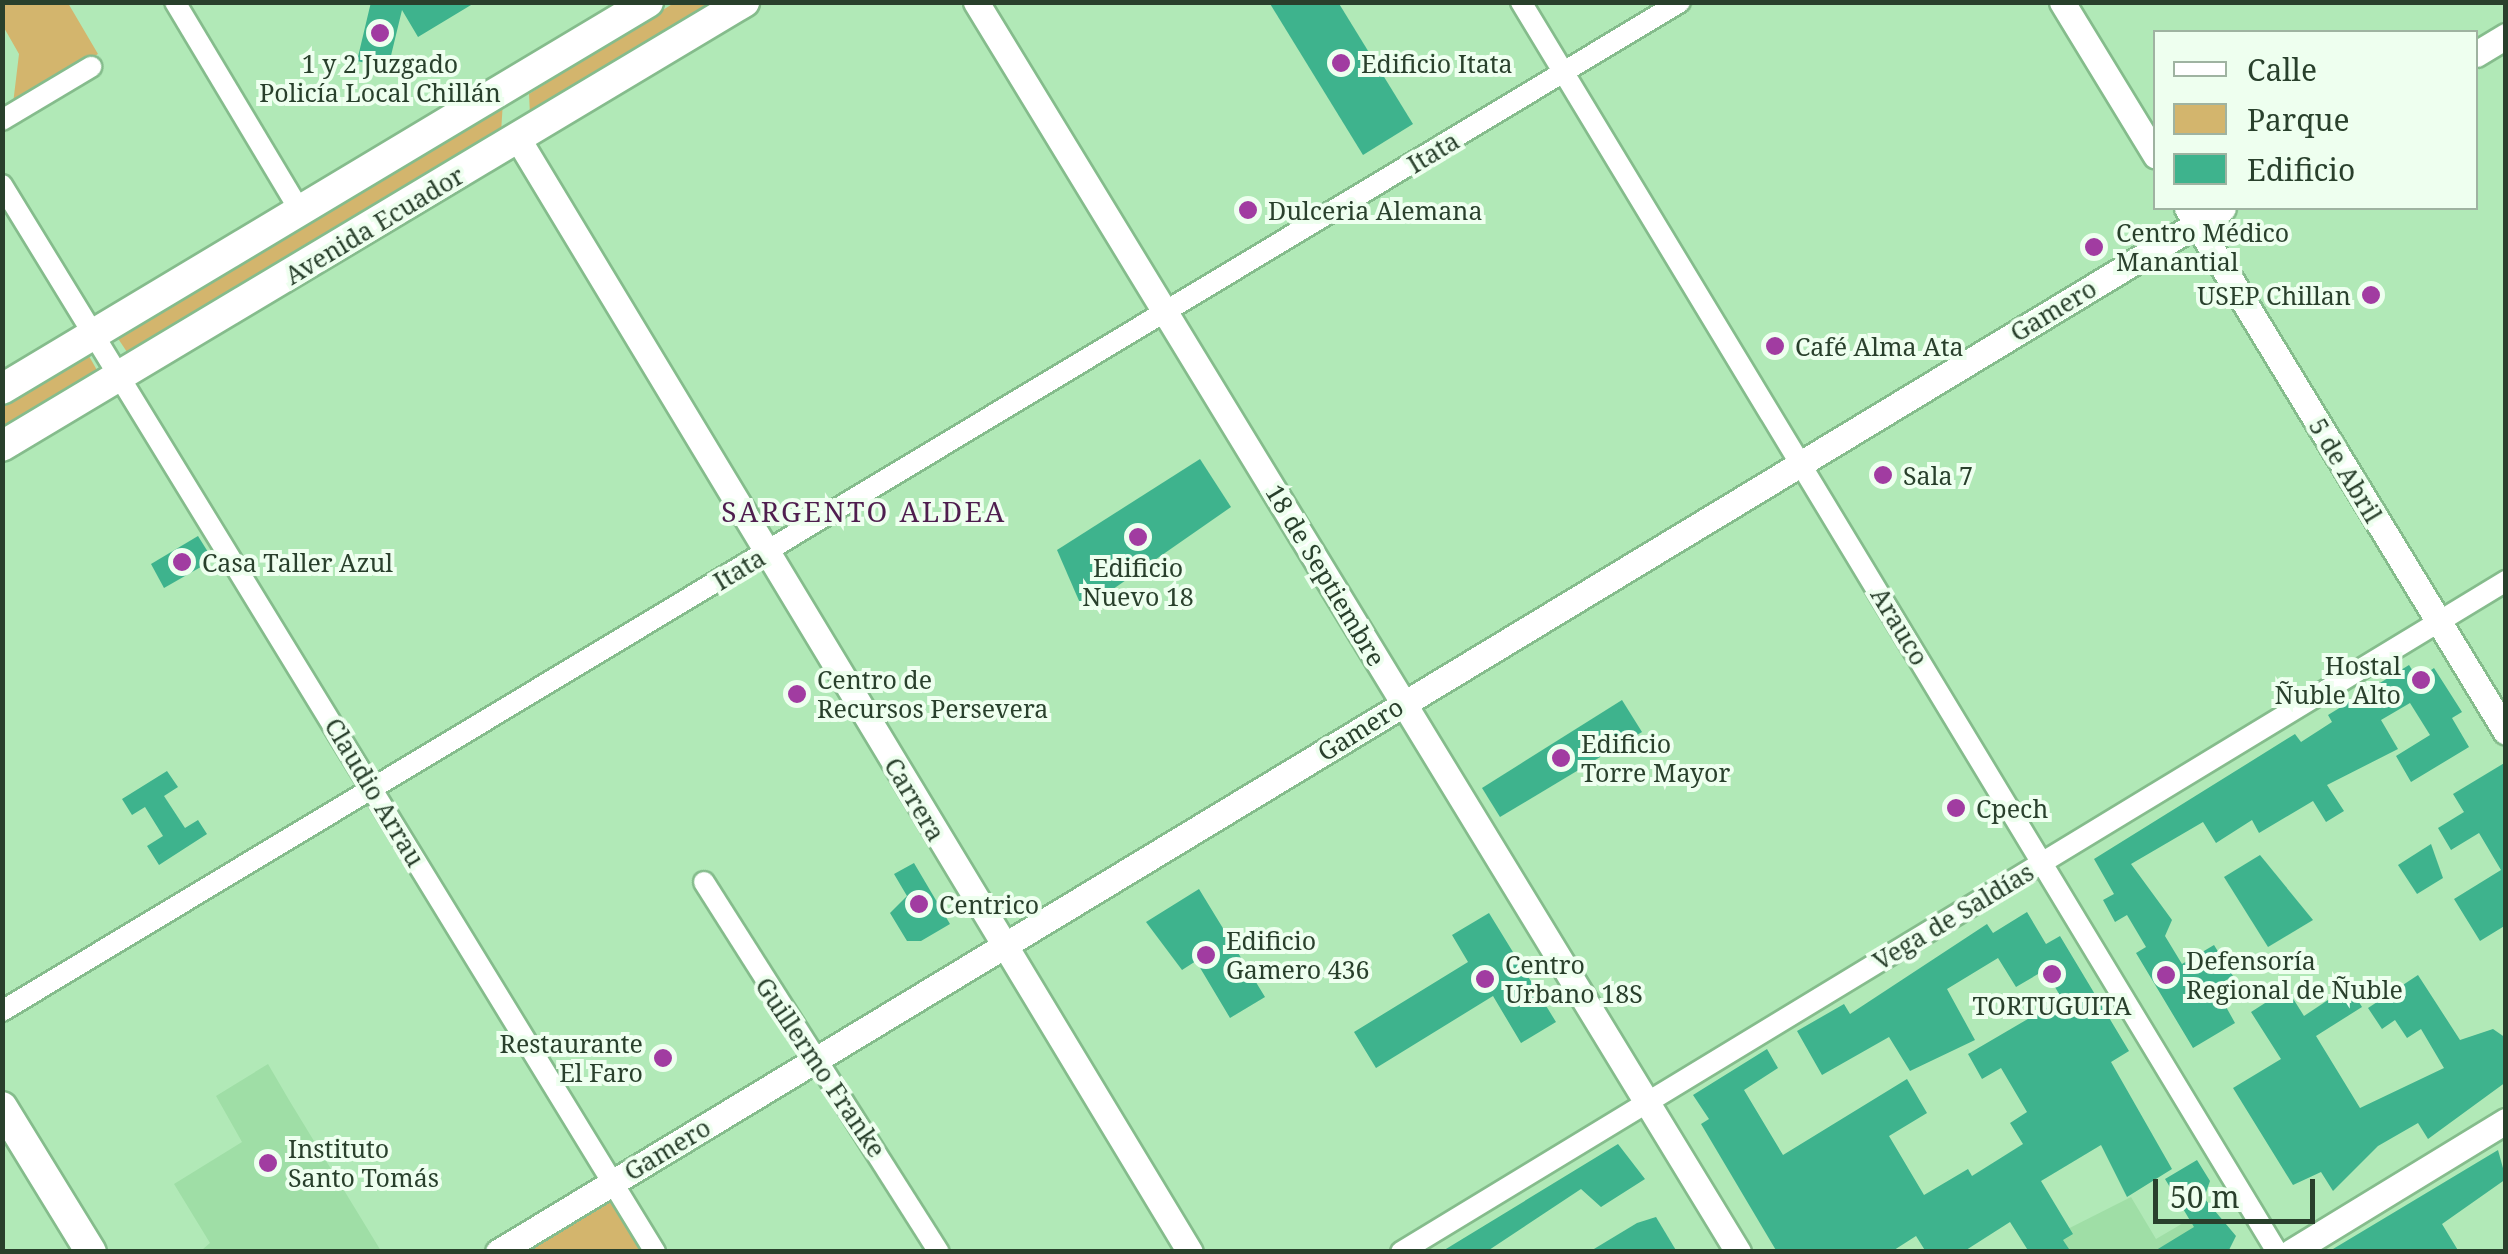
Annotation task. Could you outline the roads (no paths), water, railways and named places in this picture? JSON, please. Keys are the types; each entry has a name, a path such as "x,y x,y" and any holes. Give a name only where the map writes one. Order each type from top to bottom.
{"main road":[{"name":"Avenida Ecuador","path":"2,389 648,2"},
{"name":"Avenida Ecuador","path":"2,446 744,2"},
{"path":"518,139 527,76"},
{"path":"2,1108 91,1252"}],"street":[{"path":"175,2 300,211"},
{"name":"18 de Septiembre","path":"976,2 1738,1252"},
{"name":"Arauco","path":"1521,2 2277,1252"},
{"name":"Itata","path":"2,1012 1680,2"},
{"path":"2062,2 2153,151"},
{"path":"2478,53 2506,36"},
{"path":"2,120 91,68"},
{"name":"Carrera","path":"518,139 1190,1252"},
{"name":"Claudio Arrau","path":"2,185 91,336 122,375 654,1252"},
{"name":"Gamero","path":"498,1252 1801,462 2192,215"},
{"name":"5 de Abril","path":"2192,215 2506,732"},
{"name":"Vega de Saldías","path":"1401,1252 2506,581"},
{"name":"Guillermo Franke","path":"704,882 939,1252"},
{"path":"2291,1252 2506,1122"}],"place":[{"name":"1 y 2 Juzgado Policía Local Chillán","path":"380,33"},
{"name":"Edificio Itata","path":"1341,63"},
{"name":"Dulceria Alemana","path":"1248,210"},
{"name":"Centro Médico Manantial","path":"2094,247"},
{"name":"USEP Chillan","path":"2371,295"},
{"name":"Café Alma Ata","path":"1775,346"},
{"name":"Sala 7","path":"1883,475"},
{"name":"Edificio Nuevo 18","path":"1138,537"},
{"name":"Casa Taller Azul","path":"182,562"},
{"name":"Hostal Ñuble Alto","path":"2421,680"},
{"name":"Centro de Recursos Persevera","path":"797,694"},
{"name":"Edificio Torre Mayor","path":"1561,758"},
{"name":"Cpech","path":"1956,808"},
{"name":"Centrico","path":"919,904"},
{"name":"Edificio Gamero 436","path":"1206,955"},
{"name":"TORTUGUITA","path":"2052,974"},
{"name":"Defensoría Regional de Ñuble","path":"2166,975"},
{"name":"Centro Urbano 18S","path":"1485,979"},
{"name":"Restaurante El Faro","path":"663,1058"},
{"name":"Instituto Santo Tomás","path":"268,1163"}],"district":[{"name":"SARGENTO ALDEA","path":"864,511"}]}
